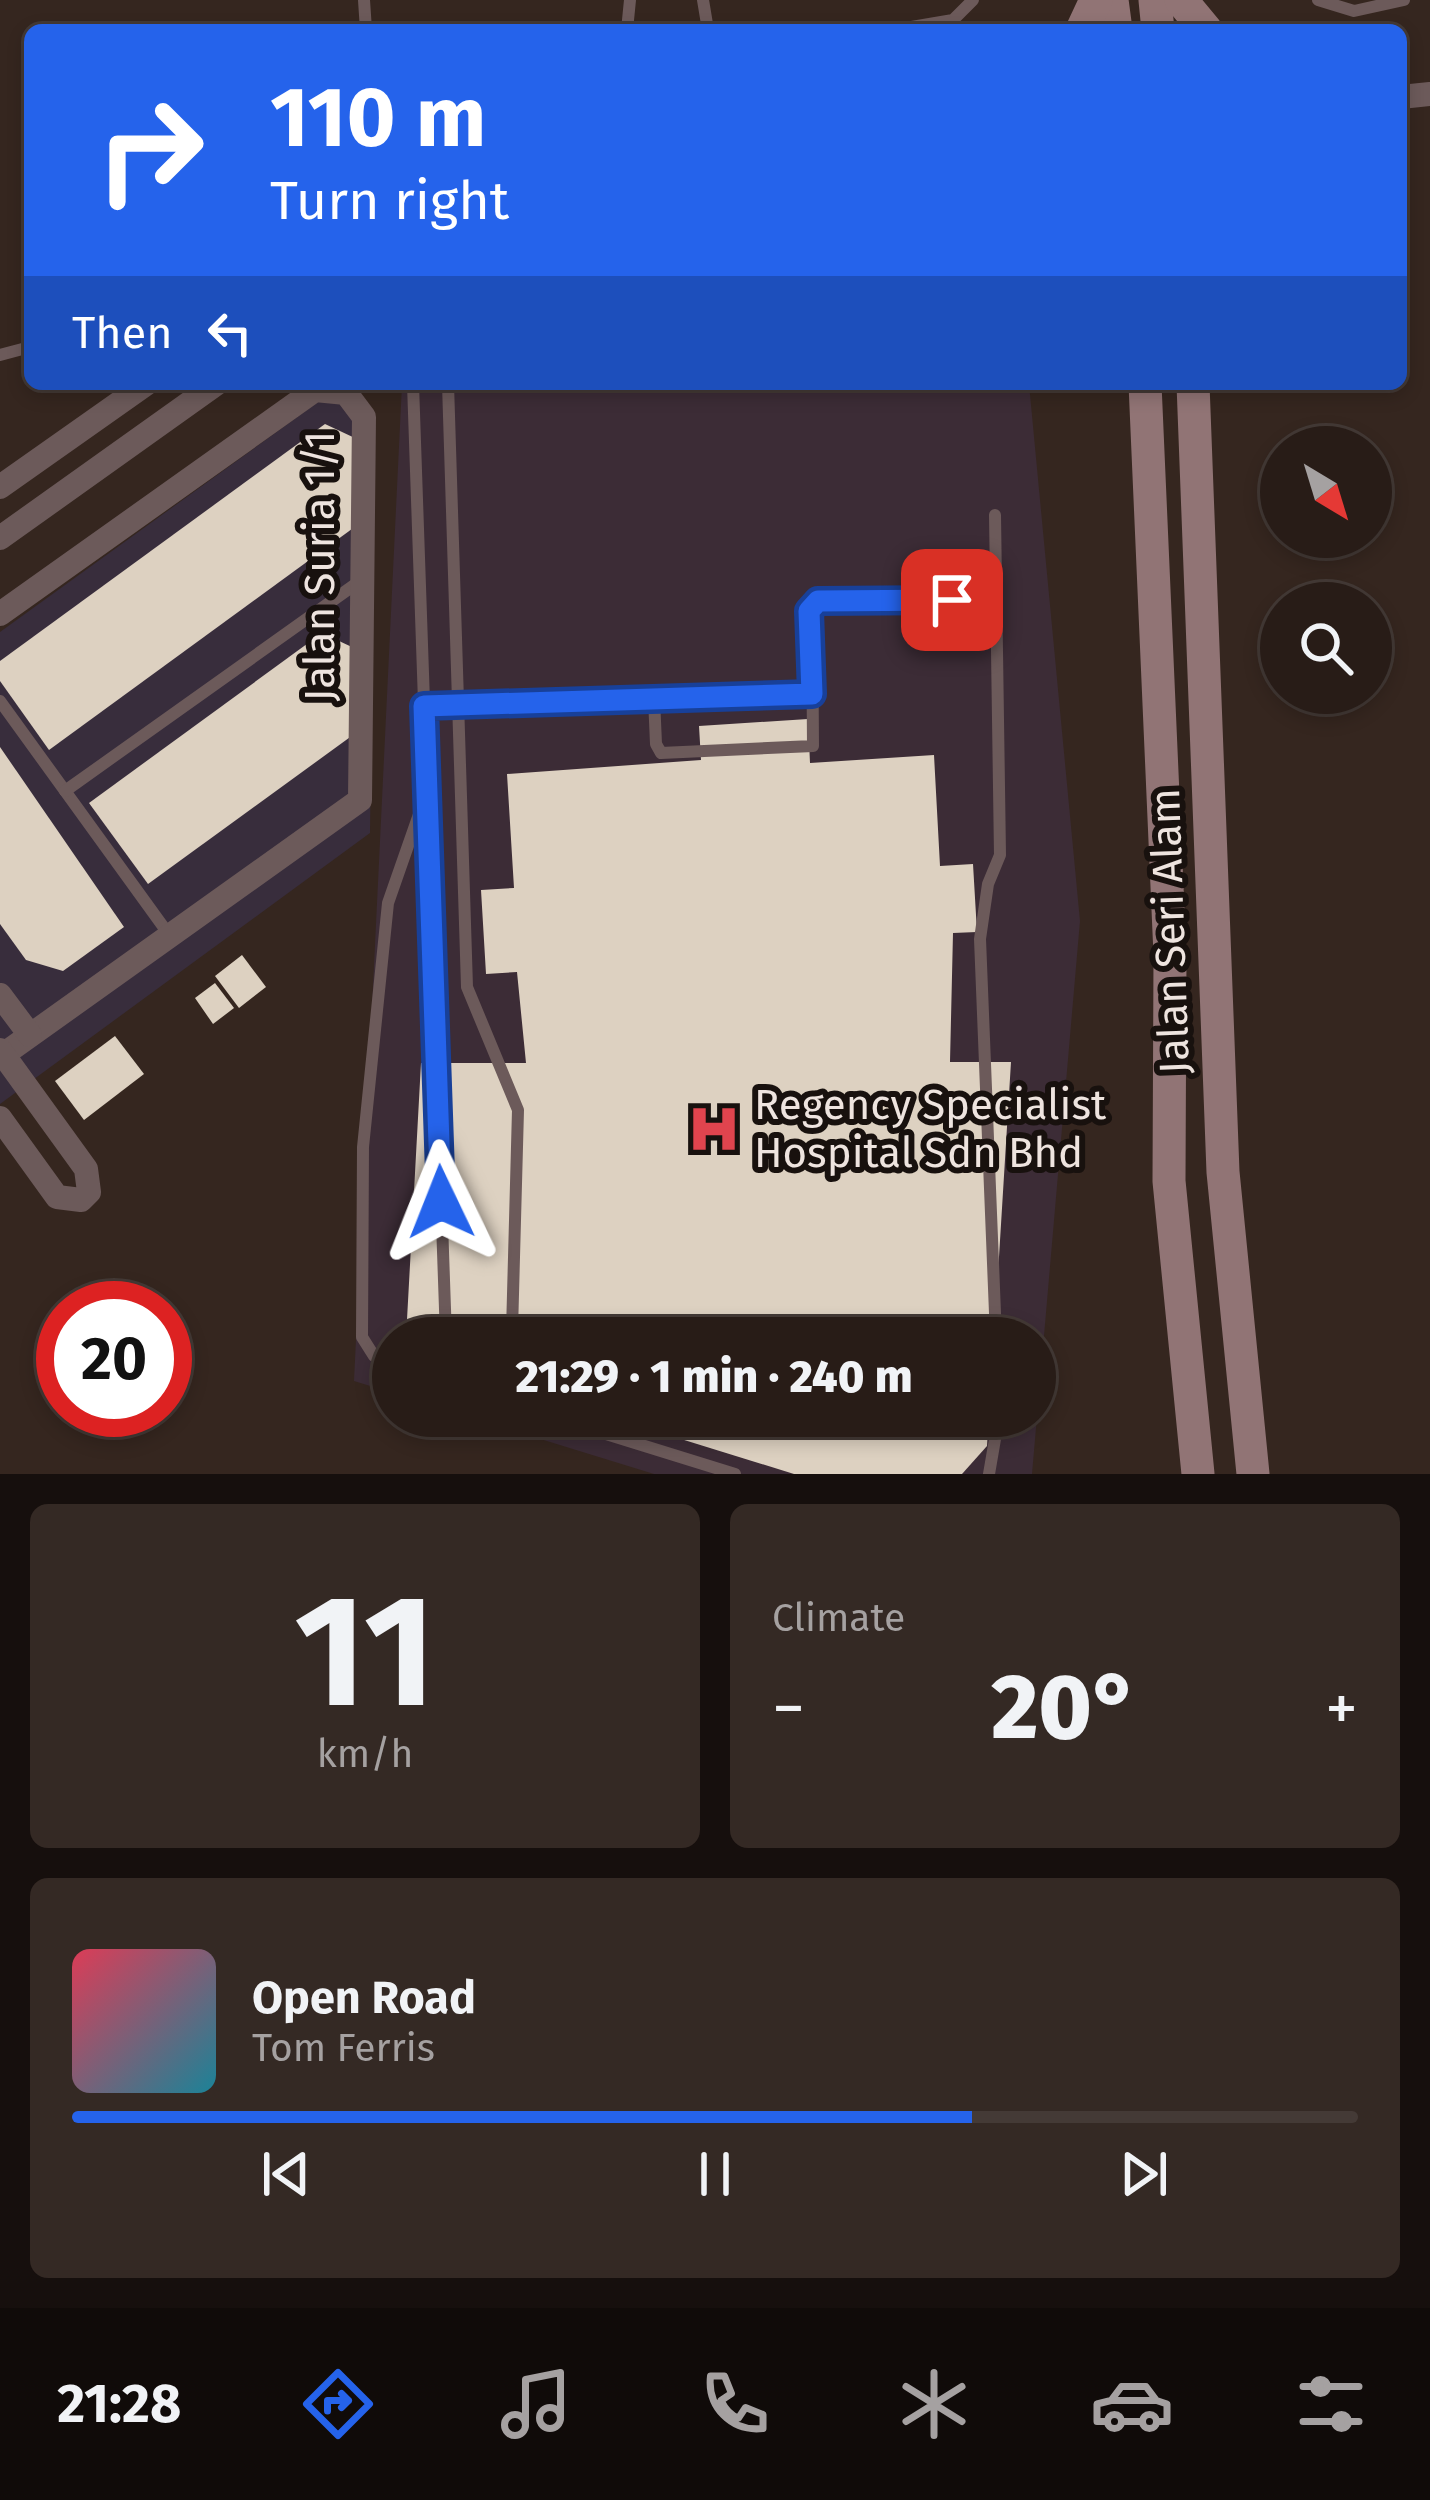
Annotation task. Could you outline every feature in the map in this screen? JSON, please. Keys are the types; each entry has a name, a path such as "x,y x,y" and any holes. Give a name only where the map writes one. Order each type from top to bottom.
{"main road":[{"path":"1181,0 1201,24"},
{"name":"Jalan Seri Alam","path":"1145,390 1170,955 1169,1181 1198,1474"},
{"name":"Jalan Seri Alam","path":"1193,390 1222,1172 1253,1474"}],"street":[{"path":"0,487 137,390"},
{"path":"3,537 209,390"},
{"name":"Jalan Suria 1/1","path":"0,614 315,390 346,393 364,417 360,800 170,936"},
{"path":"0,1118 57,1197 82,1200 89,1192 86,1169 1,1054 170,936"},
{"path":"0,995 30,1035"}],"lane":[{"path":"929,24 953,20 974,0"},
{"path":"1318,0 1354,10 1405,0"},
{"path":"413,390 445,1317"},
{"path":"448,390 467,988 518,1110 512,1317"},
{"path":"995,515 1000,855 988,884 980,939 995,1317"},
{"path":"65,791 362,580"},
{"path":"654,698 656,744 662,753 813,746 809,611 818,601 996,600"},
{"path":"424,706 812,694"},
{"path":"0,701 170,936"},
{"path":"372,1352 362,1337 363,1148 388,903 427,794"},
{"path":"616,1437 735,1474"},
{"path":"989,1474 995,1437"}],"shaded area":[{"path":"335,390 356,390 375,414 370,833 0,1104 0,632"},
{"name":"Regency Specialist Hospital Sdn Bhd","path":"402,390 1030,390 1080,921 1046,1317 372,1317 372,1387 354,1381"},
{"name":"Regency Specialist Hospital Sdn Bhd","path":"534,1437 1035,1437 1032,1474 654,1474"}],"building":[{"path":"325,424 357,439 356,526 49,750 0,681 0,661"},
{"path":"322,633 354,648 353,735 148,884 89,803"},
{"path":"808,719 810,763 934,755 940,866 973,864 977,932 953,933 950,1062 1011,1062 995,1317 407,1317 421,1063 526,1063 517,972 486,974 481,890 514,888 507,774 701,760 699,726"},
{"path":"0,747 124,927 63,971 26,960 0,924"},
{"path":"242,955 266,987 239,1008 215,976"},
{"path":"215,983 234,1008 213,1024 195,998"},
{"path":"115,1036 144,1074 84,1120 55,1081"},
{"path":"675,1437 988,1437 987,1446 962,1474 794,1474"}],"place":[{"name":"Regency Specialist Hospital Sdn Bhd","path":"714,1129"}],"route":[{"path":"441,1202 424,706 812,694 812,605 818,601 952,600"}]}
